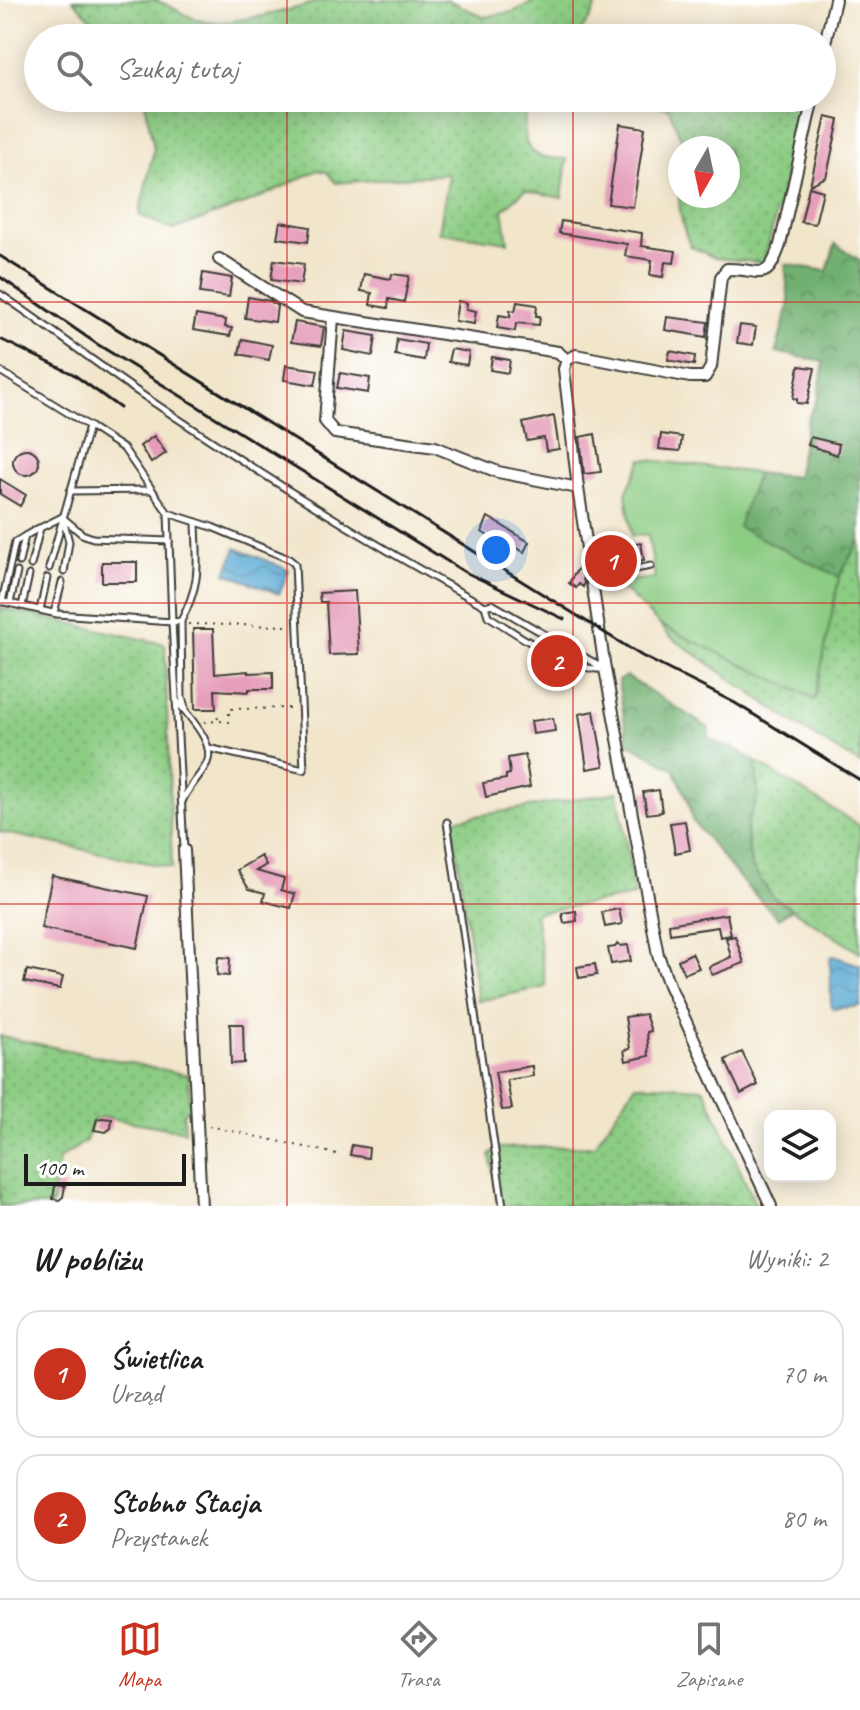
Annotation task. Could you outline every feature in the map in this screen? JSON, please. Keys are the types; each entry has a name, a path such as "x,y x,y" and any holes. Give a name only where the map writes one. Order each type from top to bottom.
{"street":[{"path":"829,24 835,0"},
{"path":"567,360 576,355 690,377 705,377 711,367 721,277 727,269 762,273 773,267 810,112"},
{"path":"219,259 302,312 558,352 567,360"},
{"path":"333,318 325,421 335,433 435,447 498,472 578,488"},
{"path":"567,360 564,382 605,669 658,955 771,1206"},
{"path":"184,850 201,1206"}],"lane":[{"path":"0,294 146,397 303,499 398,558 485,606 488,616 573,664 585,669 605,669"},
{"path":"0,371 124,449 168,513 184,850"},
{"path":"49,568 89,426"},
{"path":"70,491 152,490"},
{"path":"168,513 289,559 295,564 304,770 208,748"},
{"path":"4,602 15,542 62,517"},
{"path":"62,517 82,534 93,538 169,541"},
{"path":"62,517 69,542 64,572"},
{"path":"190,720 182,697 181,621 193,598 198,577 196,522"},
{"path":"31,565 40,528"},
{"path":"19,562 25,536"},
{"path":"592,577 651,566"},
{"path":"4,602 17,572"},
{"path":"22,606 29,575"},
{"path":"40,610 47,578"},
{"path":"54,613 62,582"},
{"path":"4,602 54,613 181,621"},
{"path":"485,606 492,604 499,607 605,669"},
{"path":"176,699 208,748 207,764 186,793 182,807"},
{"path":"447,822 503,1206"}],"path":[{"path":"181,621 189,625 298,626"},
{"path":"229,722 229,709 301,708"},
{"path":"217,711 218,721"},
{"path":"201,722 229,722 235,726"},
{"path":"197,1125 341,1155"}],"green space":[{"path":"73,0 154,0 198,20 215,22 263,16 321,0 448,0 483,17 513,12 537,0 599,0 586,24 96,24"},
{"path":"147,112 527,112 525,138 532,151 540,156 567,159 562,198 525,190 503,210 508,242 439,232 449,174 336,183 327,172 318,170 255,200 173,230 139,215 154,149"},
{"path":"670,112 801,112 764,263 715,258 690,246 680,210 740,208 740,136 680,136"},
{"path":"835,244 860,260 860,540 839,577 737,527 757,473 796,477 808,418 818,398 824,362 776,352 789,303 785,264 827,271"},
{"path":"642,459 757,473 738,527 839,577 815,699 660,625 625,591 599,584 655,578 648,534 632,536 626,493"},
{"path":"858,540 860,764 800,727 668,635 660,625 815,698 839,577"},
{"path":"0,608 165,644 172,868 0,832"},
{"path":"626,676 709,728 709,737 723,746 733,747 756,762 758,794 746,829 751,866 773,897 792,909 778,918 746,886 692,820 688,800 674,769 628,743 618,681"},
{"path":"756,762 860,826 860,953 773,897 751,866 746,829 758,794"},
{"path":"618,792 635,896 535,913 546,987 478,1001 452,820"},
{"path":"0,1036 189,1075 190,1108 183,1113 185,1131 103,1117 93,1121 86,1141 59,1159 52,1206 0,1206"},
{"path":"636,1084 704,1088 756,1206 498,1206 490,1154 499,1148 594,1146"}],"water":[{"path":"236,548 289,570 279,594 226,573"},
{"path":"830,957 860,965 860,1006 833,1009 831,1006"}],"building":[{"path":"826,117 839,120 828,170 826,177 810,185"},
{"path":"620,124 645,128 633,207 608,204"},
{"path":"809,187 823,191 815,224 801,222"},
{"path":"561,221 642,233 641,246 676,251 674,263 665,262 663,277 650,275 652,260 625,256 627,244 559,233"},
{"path":"280,222 310,227 308,242 277,238"},
{"path":"274,260 304,264 301,284 271,280"},
{"path":"203,273 232,278 229,297 200,293"},
{"path":"364,274 391,279 392,274 409,276 404,302 389,299 388,308 370,305 372,293 361,291"},
{"path":"248,297 270,301 277,306 275,322 245,318"},
{"path":"458,301 467,303 466,309 476,311 474,324 455,321"},
{"path":"517,302 537,305 539,325 516,323 515,331 497,328 499,315 510,317 510,310 515,311"},
{"path":"196,315 226,320 225,327 232,328 230,336 193,330"},
{"path":"667,317 708,322 706,337 665,330"},
{"path":"295,322 324,327 321,346 291,342"},
{"path":"740,325 756,327 753,345 737,343"},
{"path":"346,331 376,336 373,356 343,350"},
{"path":"242,339 272,345 269,360 239,354"},
{"path":"397,339 426,344 424,360 395,355"},
{"path":"451,349 469,352 467,365 448,362"},
{"path":"670,351 695,356 694,365 668,360"},
{"path":"492,357 510,360 508,373 490,370"},
{"path":"286,365 318,370 315,385 284,380"},
{"path":"799,366 815,368 807,404 797,403 797,399 793,398"},
{"path":"340,373 370,378 368,393 337,388"},
{"path":"554,416 559,449 546,451 544,438 527,441 523,423"},
{"path":"595,434 601,472 584,474 580,437"},
{"path":"661,434 682,437 680,451 659,449"},
{"path":"154,436 166,453 151,463 140,446"},
{"path":"810,437 839,444 837,455 808,445"},
{"path":"26,449 35,453 39,462 35,471 26,475 17,471 13,462 17,453"},
{"path":"0,479 26,495 20,506 0,494"},
{"path":"488,517 529,542 524,552 495,535 492,539 482,532"},
{"path":"641,543 644,560 607,566 604,550"},
{"path":"102,562 137,562 137,582 102,582"},
{"path":"579,567 584,584 576,588 569,583"},
{"path":"355,591 359,654 329,655 326,602 320,602 319,593"},
{"path":"193,629 213,629 215,674 273,672 273,689 249,689 249,692 215,690 216,709 195,709"},
{"path":"594,711 604,766 587,769 579,714"},
{"path":"553,718 555,731 533,734 531,721"},
{"path":"525,755 530,787 486,797 483,783 506,779 506,775 510,774 508,758"},
{"path":"659,790 662,812 647,814 643,792"},
{"path":"685,821 690,850 675,853 670,823"},
{"path":"261,856 266,865 256,871 284,879 281,890 295,894 291,908 263,901 265,893 249,889 237,870"},
{"path":"52,876 148,896 137,948 41,928"},
{"path":"619,909 622,924 605,927 602,912"},
{"path":"576,911 577,921 564,923 562,913"},
{"path":"727,914 731,935 720,937 718,927 670,934 669,924"},
{"path":"735,936 744,963 712,975 709,967 731,957 726,938"},
{"path":"618,943 628,945 631,961 611,964 608,948"},
{"path":"692,953 699,968 684,974 678,960"},
{"path":"218,957 230,958 229,976 217,975"},
{"path":"595,964 597,975 579,978 577,967"},
{"path":"27,970 63,977 60,989 24,982"},
{"path":"645,1014 651,1031 647,1032 649,1056 626,1061 624,1050 630,1049 625,1017"},
{"path":"230,1024 243,1024 244,1063 231,1064"},
{"path":"742,1052 758,1085 741,1094 725,1060"},
{"path":"532,1066 533,1076 507,1080 512,1109 502,1110 495,1072"},
{"path":"97,1119 112,1119 111,1128 106,1132 94,1130"},
{"path":"352,1145 369,1148 368,1158 350,1155"},
{"path":"55,1185 65,1186 63,1197 59,1200 53,1199"}],"railway":[{"path":"0,256 642,656 735,703 860,780"},
{"path":"0,277 97,344 463,571 564,619"},
{"path":"0,339 73,374 120,408"}],"place":[{"name":"Świetlica","path":"611,561"},
{"name":"Stobno Stacja","path":"557,661"}]}
